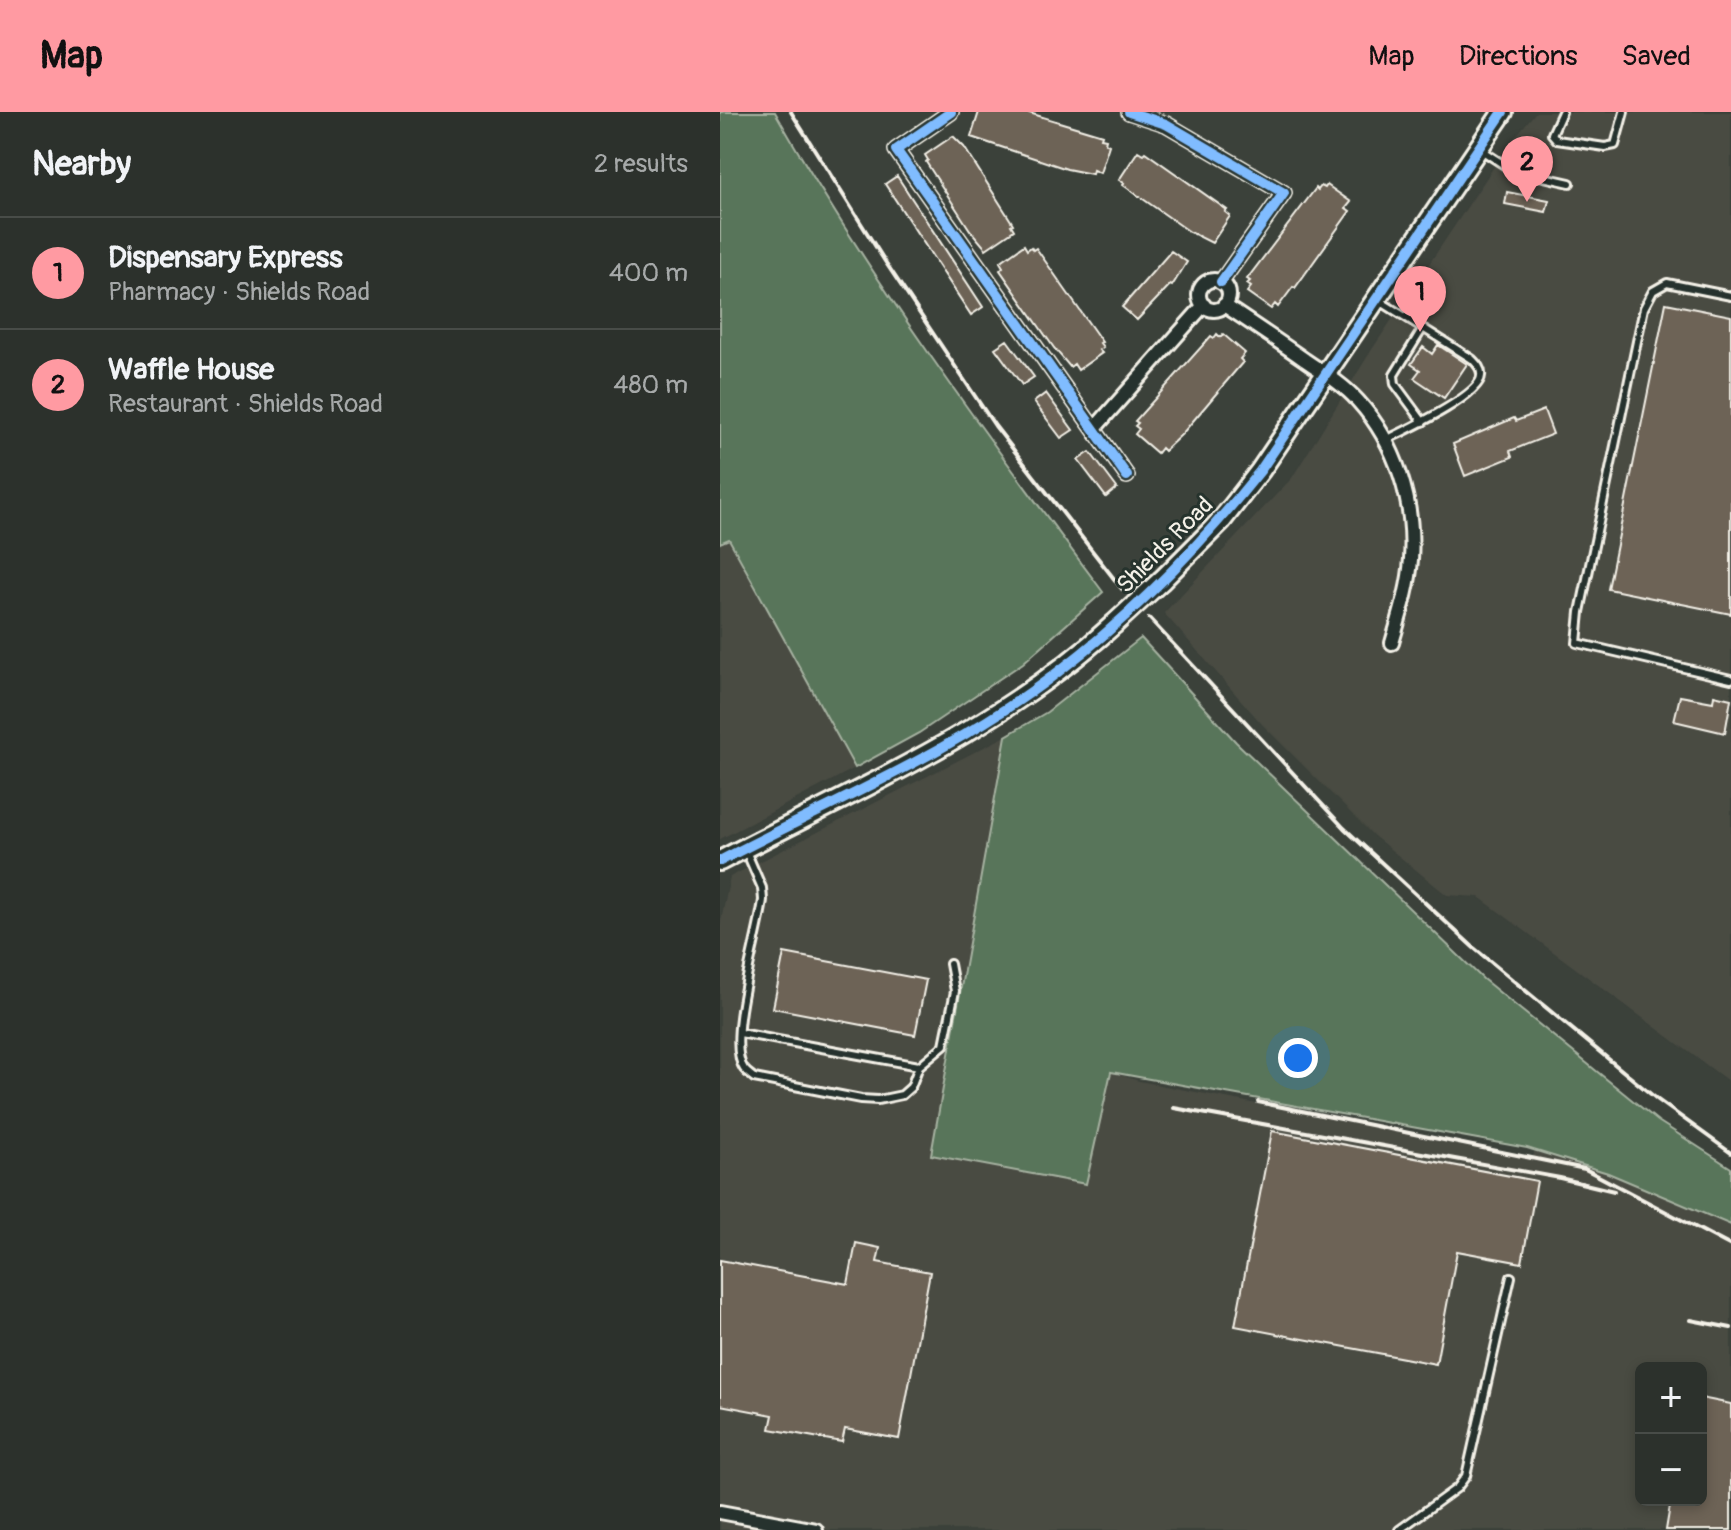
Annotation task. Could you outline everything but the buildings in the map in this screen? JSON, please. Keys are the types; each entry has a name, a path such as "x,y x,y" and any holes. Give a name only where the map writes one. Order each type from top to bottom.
{"street":[{"path":"951,112 896,150 1127,476"},
{"path":"1129,112 1166,124 1284,193 1221,282"},
{"name":"Shields Road","path":"720,861 900,770 961,735 1057,673 1162,580 1222,520 1260,471 1503,112"},
{"path":"1208,281 1221,282 1229,294 1224,305 1213,309 1204,305 1200,297 1201,288 1208,281"},
{"path":"1094,429 1204,305"},
{"path":"1224,305 1325,373 1357,399 1386,440 1407,495 1411,528 1407,589 1392,643"},
{"path":"720,1512 816,1530"}],"lane":[{"path":"1562,112 1552,134 1557,140 1605,147 1615,145 1624,112"},
{"path":"1478,149 1512,170 1570,183"},
{"path":"1731,296 1667,283 1653,291 1644,308 1580,612 1577,643 1731,679"},
{"path":"1377,299 1479,365 1482,374 1471,391 1423,422 1386,440"},
{"path":"1423,328 1394,375 1395,384 1423,422"},
{"path":"745,848 762,888 763,900 740,1014 739,1056 744,1069 754,1078 861,1099 878,1100 902,1095 911,1087 919,1066 944,1045 955,991 950,964"},
{"path":"740,1033 919,1066"},
{"path":"1399,1530 1457,1488 1466,1476 1511,1277"}],"shaded area":[{"path":"1536,112 1731,112 1731,1083 1479,897 1447,895 1374,836 1262,724 1164,613 1292,478 1371,351 1510,143"},
{"path":"729,539 855,768 720,839 720,543"},
{"path":"1006,736 931,1155 972,1162 1111,1072 1139,1081 1533,1158 1549,1079 1731,1203 1731,1530 720,1530 720,926 730,877"}],"green space":[{"path":"720,112 775,112 890,297 1103,592 1023,663 919,733 855,768 729,539 720,543"},
{"path":"1141,638 1236,742 1483,979 1658,1121 1731,1168 1731,1225 1608,1173 1527,1148 1111,1072 1086,1184 931,1155 1006,736 1047,712"}],"railway":[{"path":"791,112 886,263 995,426 1122,589"},
{"path":"1149,618 1344,828 1474,948 1658,1100 1731,1153"},
{"path":"1258,1102 1585,1169 1731,1246"},
{"path":"1174,1108 1560,1178 1614,1191"},
{"path":"1691,1320 1731,1328"}],"cycle path":[{"path":"951,112 896,150 1127,476"},
{"path":"1129,112 1166,124 1284,193 1221,282"},
{"path":"720,861 894,774 978,726 1058,672 1140,602 1190,552 1260,471 1503,112"}],"place":[{"name":"Waffle House","path":"1527,202"},
{"name":"Dispensary Express","path":"1420,332"}]}
